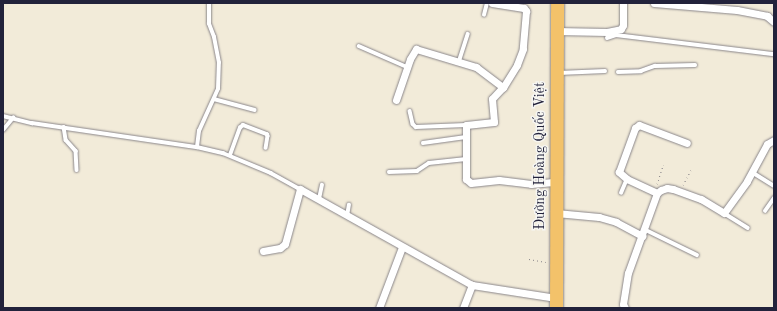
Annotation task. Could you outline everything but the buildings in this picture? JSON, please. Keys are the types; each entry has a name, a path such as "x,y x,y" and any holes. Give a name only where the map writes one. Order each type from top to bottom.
{"highway":[{"name":"Đường Hoàng Quốc Việt","path":"556,303 557,3"}],"street":[{"path":"492,3 521,7 526,11 524,40 520,58 503,87 492,99 494,122 466,125 468,182 499,180 531,184 556,182"},
{"path":"556,31 607,32 621,29 623,25 622,3"},
{"path":"654,3 721,6 767,16 774,22"},
{"path":"396,100 407,67 414,50 416,49 476,67 503,87"},
{"path":"687,144 639,125 635,128 619,170 620,174 626,179 656,192 667,188 701,199 724,213 752,172 767,144 774,140"},
{"path":"263,250 280,248 285,244 300,189 472,285 556,303"},
{"path":"625,308 623,304 626,281 656,192"},
{"path":"556,213 599,217 643,232"},
{"path":"380,308 402,247"},
{"path":"463,308 472,285"}],"lane":[{"path":"197,146 199,131 218,89 219,63 214,37 209,24 209,3"},
{"path":"484,15 487,3"},
{"path":"459,61 468,34"},
{"path":"607,38 616,34 774,54"},
{"path":"359,46 407,67"},
{"path":"618,72 641,71 655,66 696,65"},
{"path":"556,73 606,72"},
{"path":"214,99 255,110"},
{"path":"410,111 413,124 416,127 466,125"},
{"path":"3,116 64,127 197,146 230,155 271,173 300,189"},
{"path":"3,130 13,118"},
{"path":"230,155 240,128 243,125 267,134 266,148"},
{"path":"64,127 66,140 76,151 77,170"},
{"path":"423,142 466,137"},
{"path":"389,172 417,171 429,163 466,159"},
{"path":"752,172 774,186"},
{"path":"621,193 626,179"},
{"path":"318,200 322,185"},
{"path":"765,211 774,198"},
{"path":"347,216 349,205"},
{"path":"724,213 748,228"},
{"path":"643,232 697,255"}],"path":[{"path":"656,192 663,165"},
{"path":"679,191 691,170"},
{"path":"529,259 556,263"}]}
